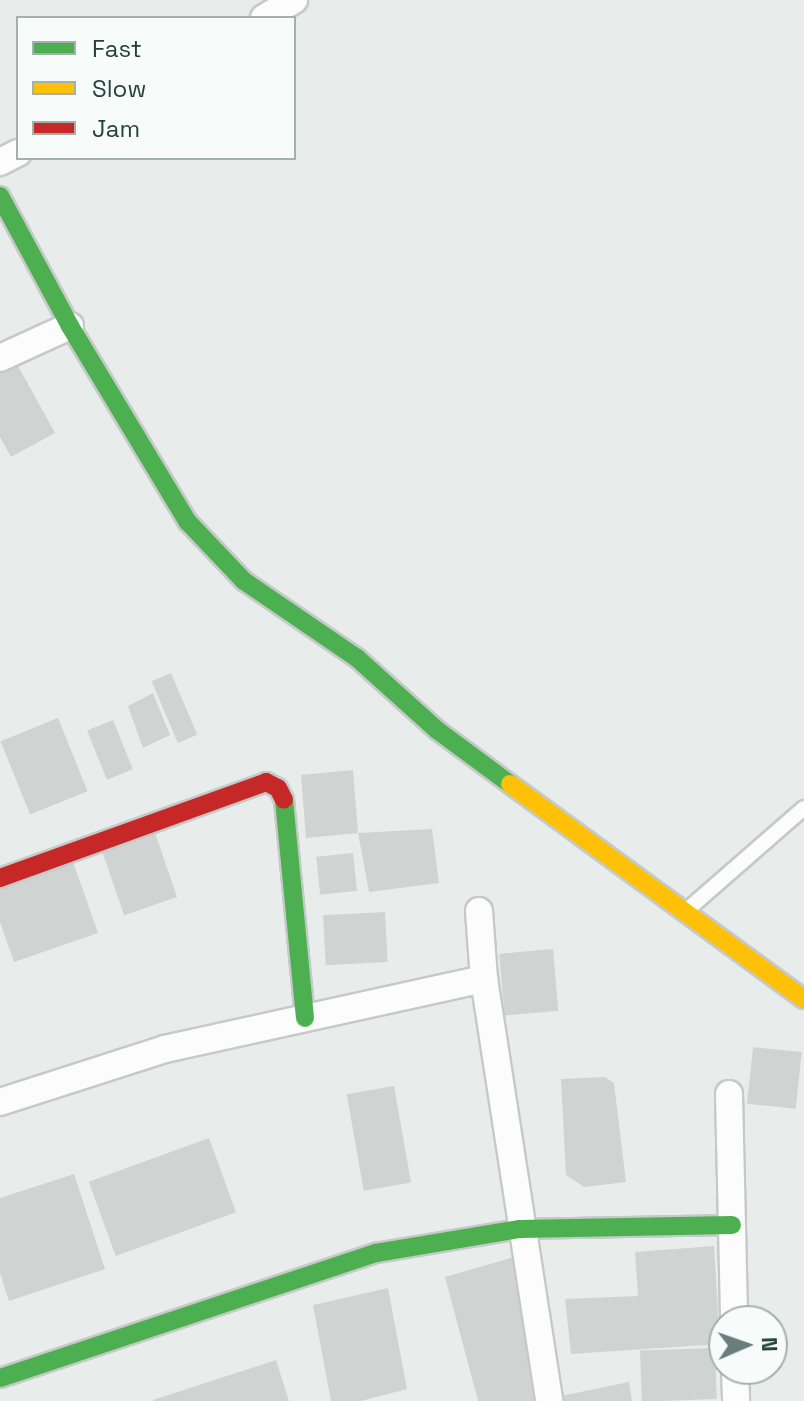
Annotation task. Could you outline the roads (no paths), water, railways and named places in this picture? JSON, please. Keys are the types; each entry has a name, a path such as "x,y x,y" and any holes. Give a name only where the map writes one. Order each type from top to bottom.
{"street":[{"path":"268,11 294,0"},
{"path":"0,196 70,326 188,522 244,581 357,658 437,730 802,994"},
{"path":"0,358 70,326"},
{"path":"0,878 266,782 278,788 284,799 305,1018"},
{"path":"479,911 484,979 520,1229 549,1401"},
{"path":"0,1102 165,1049 484,979"},
{"path":"729,1094 734,1305"},
{"path":"0,1378 376,1253 520,1229 732,1225"}],"lane":[{"path":"685,911 804,808"}]}
